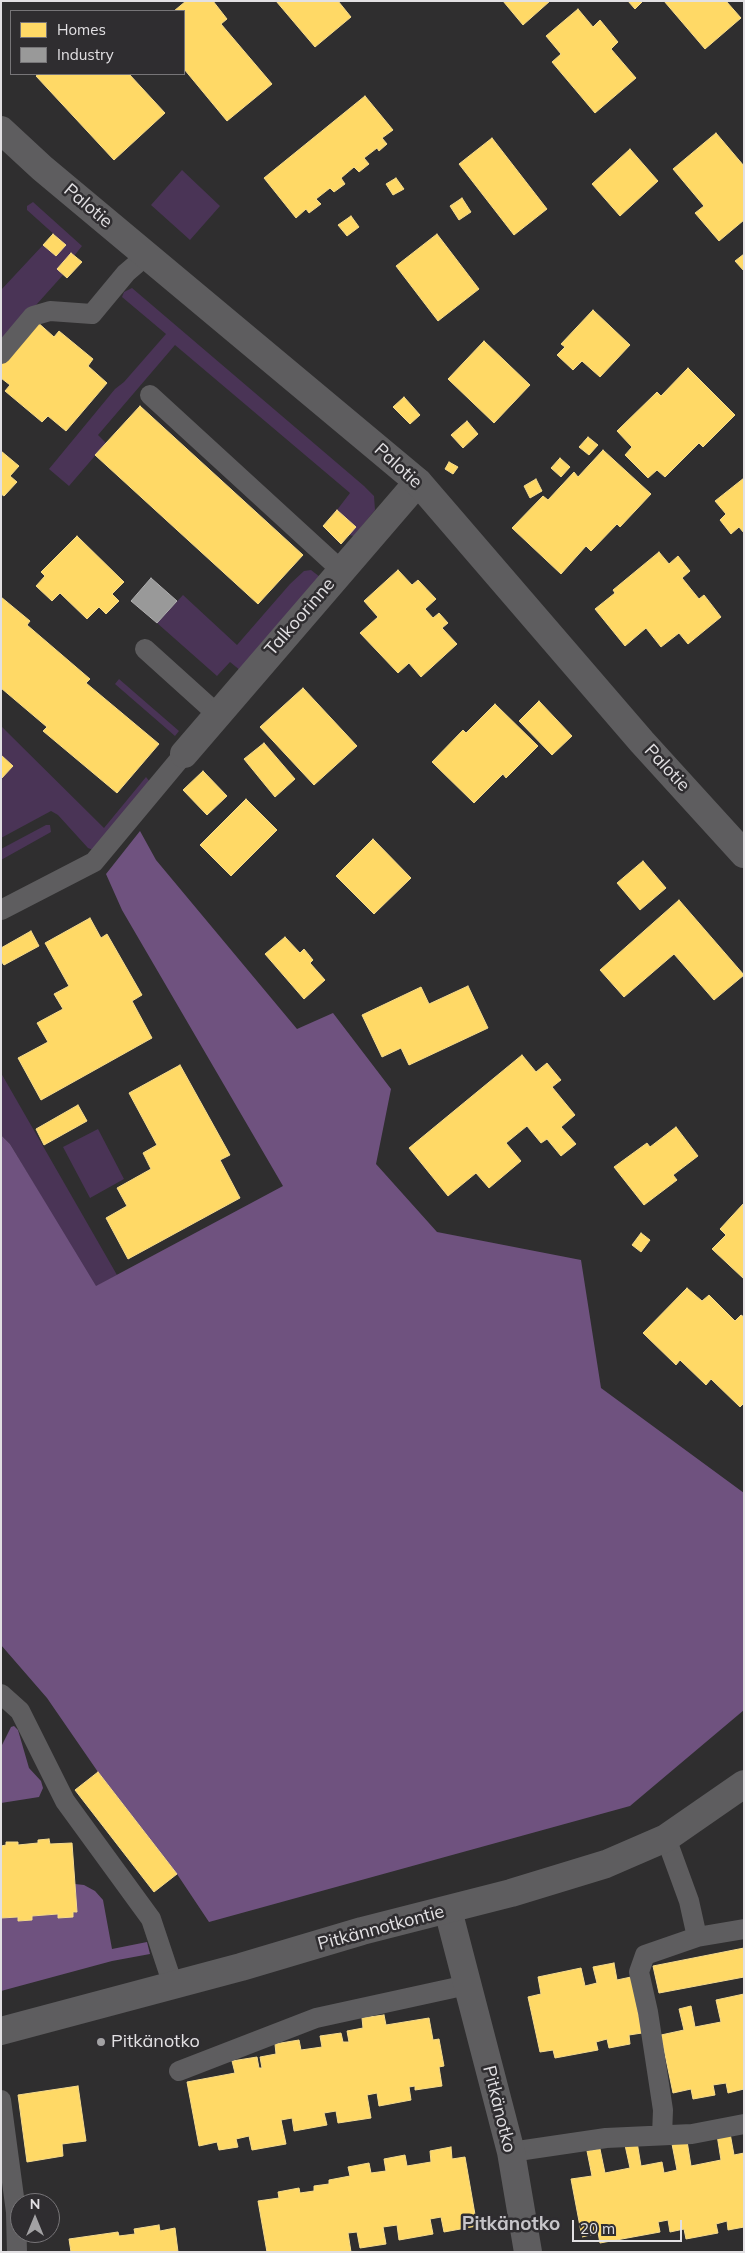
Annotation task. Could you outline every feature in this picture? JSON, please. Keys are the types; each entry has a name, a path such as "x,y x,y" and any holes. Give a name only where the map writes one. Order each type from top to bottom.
{"street":[{"name":"Palotie","path":"1,130 42,168 418,482 642,742 744,854"},
{"name":"Talkoorinne","path":"184,754 418,482"},
{"name":"Pitkännotkontie","path":"1,2031 241,1968 362,1931 448,1910 606,1864 666,1838 744,1784"},
{"name":"Pitkänotko","path":"448,1910 511,2152 528,2252"}],"lane":[{"path":"1,354 33,316 50,311 92,314 126,273 147,255"},
{"path":"150,395 342,570"},
{"path":"145,649 217,714"},
{"path":"1,910 94,862 184,754"},
{"path":"1,1694 20,1711 65,1801 151,1919 173,1985"},
{"path":"666,1838 689,1901 697,1937"},
{"path":"662,2135 663,2110 648,2012 639,1972 645,1955 697,1937 744,1929"},
{"path":"179,2071 316,2018 467,1985"},
{"path":"1,2100 16,2212 17,2252"},
{"path":"511,2152 606,2138 692,2134 744,2124"}],"shaded area":[{"path":"182,170 220,206 190,240 151,205"},
{"path":"33,202 82,246 74,256 71,253 57,269 63,275 1,344 1,290 43,245 56,256 66,245 27,210 27,206"},
{"path":"132,288 374,496 375,510 354,536 349,535 337,510 350,493 175,345 98,435 106,443 69,486 49,469 115,389 124,382 166,334 122,297 124,292"},
{"path":"311,570 320,577 241,671 230,662 217,676 157,623 183,595 237,645 290,584 304,571"},
{"path":"119,679 179,731 175,736 115,684"},
{"path":"1,726 104,828 146,777 150,782 93,850 88,848 58,815 51,811 1,838 1,779 13,766 1,755"},
{"path":"46,825 50,825 51,832 1,860 1,849"},
{"path":"140,831 156,860 297,1029 333,1013 391,1089 376,1164 437,1232 581,1260 601,1388 744,1493 744,1710 630,1806 209,1922 177,1874 98,1772 47,1698 1,1645 1,1135 10,1144 96,1286 283,1186 122,910 106,874"},
{"path":"1,1073 117,1275 95,1287 10,1144 1,1135"},
{"path":"98,1129 124,1179 90,1198 63,1147"},
{"path":"14,1726 18,1730 29,1768 41,1781 43,1788 39,1797 1,1803 1,1747 11,1727"},
{"path":"75,1884 84,1885 95,1891 103,1900 112,1949 147,1942 150,1954 112,1961 1,1991 1,1918 18,1917 19,1921 32,1920 32,1916 58,1914 58,1918 76,1912"}],"building: Homes":[{"path":"186,1 213,1 227,19 221,24 272,84 227,121 185,70 185,10 175,10"},
{"path":"276,1 338,1 351,17 315,47"},
{"path":"503,1 550,1 523,25"},
{"path":"628,1 643,1 635,9"},
{"path":"664,1 726,1 741,18 705,49"},
{"path":"578,9 593,27 600,20 618,42 611,49 636,78 595,113 552,62 561,54 546,36"},
{"path":"130,75 165,113 114,160 36,76"},
{"path":"365,96 393,130 382,138 387,144 379,151 377,148 364,158 369,164 359,172 354,167 341,178 345,184 334,192 330,188 316,199 321,204 309,213 306,209 296,218 264,178"},
{"path":"716,133 744,166 744,220 719,241 695,213 704,206 673,169"},
{"path":"492,138 547,209 514,235 459,164"},
{"path":"630,149 658,181 620,216 592,184"},
{"path":"396,178 404,189 393,195 386,184"},
{"path":"462,198 471,212 459,220 450,206"},
{"path":"351,216 359,227 347,236 338,225"},
{"path":"53,234 66,245 56,256 43,245"},
{"path":"437,234 479,289 438,321 396,266"},
{"path":"71,253 82,262 67,278 57,269"},
{"path":"744,254 744,271 735,261"},
{"path":"593,310 630,345 600,377 582,361 573,370 557,355 565,347 561,344"},
{"path":"35,320 54,337 59,331 93,359 88,366 107,383 66,431 48,416 42,422 5,391 10,385 1,378 1,360"},
{"path":"484,341 530,385 494,423 448,379"},
{"path":"688,368 735,415 703,447 699,443 665,477 657,470 648,478 625,455 632,447 617,431 657,392 661,396"},
{"path":"404,397 420,415 410,424 393,407"},
{"path":"140,406 303,555 258,604 95,455"},
{"path":"467,421 478,434 463,448 451,435"},
{"path":"588,437 598,445 589,455 579,447"},
{"path":"603,450 651,494 620,527 617,524 591,551 586,546 561,574 512,528 543,496 548,500 574,472 578,477"},
{"path":"1,451 19,466 10,476 17,482 4,496 1,494"},
{"path":"560,458 570,467 561,477 551,468"},
{"path":"449,462 458,467 453,474 445,469"},
{"path":"744,478 744,533 739,527 731,534 720,520 726,514 715,501"},
{"path":"536,479 542,491 530,498 524,486"},
{"path":"337,510 356,527 341,544 323,526"},
{"path":"77,536 124,582 112,594 119,601 106,614 99,607 87,619 60,593 52,601 36,586 45,576 41,572"},
{"path":"659,552 669,564 678,556 690,571 682,578 699,599 704,595 721,617 688,644 679,633 661,647 646,628 625,646 595,609 615,593 613,590"},
{"path":"398,570 412,585 418,580 436,599 425,609 433,618 439,613 448,623 442,628 457,644 421,677 409,663 398,673 360,633 378,617 364,601"},
{"path":"1,597 30,621 27,625 90,679 86,683 159,744 117,793 43,731 47,727 1,688"},
{"path":"303,688 357,746 314,785 260,727"},
{"path":"539,701 572,736 552,755 519,721"},
{"path":"495,704 538,746 506,778 503,774 474,803 432,762 463,730 466,733"},
{"path":"264,743 295,779 275,797 244,759"},
{"path":"1,755 13,766 1,779"},
{"path":"203,771 227,796 207,815 183,790"},
{"path":"246,799 277,830 231,876 200,845"},
{"path":"373,839 411,878 374,914 336,876"},
{"path":"643,861 666,888 640,910 617,883"},
{"path":"679,900 744,975 714,1000 674,954 624,997 600,970"},
{"path":"90,918 101,938 107,934 142,995 132,1001 152,1038 41,1100 18,1058 48,1042 37,1023 63,1009 54,994 69,986 45,943"},
{"path":"31,931 39,946 4,965 1,961 1,948"},
{"path":"285,937 300,953 304,949 313,960 310,963 325,980 304,999 265,954"},
{"path":"468,986 488,1028 409,1065 401,1048 382,1057 362,1015 421,987 429,1004"},
{"path":"522,1055 536,1072 547,1063 561,1080 552,1087 575,1115 561,1127 576,1144 561,1156 547,1139 541,1143 527,1126 506,1143 521,1161 489,1188 476,1173 448,1196 409,1148"},
{"path":"180,1065 230,1155 220,1160 240,1198 128,1259 106,1218 127,1206 117,1188 151,1169 143,1153 157,1145 129,1093"},
{"path":"78,1105 87,1121 44,1145 36,1129"},
{"path":"676,1127 698,1156 673,1175 677,1180 644,1205 614,1167 647,1143 650,1147"},
{"path":"744,1203 744,1279 712,1249 726,1235 720,1229"},
{"path":"641,1233 650,1240 641,1252 632,1245"},
{"path":"687,1288 702,1301 709,1295 735,1321 741,1315 744,1317 744,1403 740,1407 711,1379 706,1385 680,1360 676,1365 643,1333"},
{"path":"98,1772 177,1874 154,1892 75,1790"},
{"path":"49,1839 50,1844 72,1843 77,1912 73,1912 73,1917 58,1918 58,1914 32,1916 32,1920 18,1921 18,1917 1,1918 1,1846 6,1845 6,1842 18,1842 18,1845 38,1843 38,1840"},
{"path":"744,1948 744,1977 659,1993 653,1966"},
{"path":"614,1963 617,1980 631,1977 642,2033 629,2035 630,2044 609,2048 607,2039 596,2042 598,2050 555,2058 553,2050 540,2052 528,1997 541,1994 538,1977 581,1968 585,1986 597,1983 593,1967"},
{"path":"744,1994 744,2089 728,2093 726,2083 713,2085 715,2095 693,2099 691,2089 673,2093 661,2035 684,2030 679,2009 691,2006 695,2027 721,2022 716,2000"},
{"path":"384,2015 386,2025 429,2018 433,2040 439,2039 444,2066 439,2067 442,2086 415,2090 415,2086 409,2087 411,2100 379,2106 377,2093 367,2095 371,2118 338,2123 336,2111 324,2113 327,2125 294,2131 292,2118 281,2120 286,2144 252,2150 249,2136 236,2139 238,2147 219,2150 217,2142 199,2146 187,2082 235,2073 232,2061 257,2057 259,2068 262,2068 260,2057 276,2054 275,2044 299,2040 301,2050 322,2047 320,2036 341,2033 343,2042 349,2042 347,2031 363,2028 362,2018"},
{"path":"78,2086 86,2141 62,2144 63,2156 27,2162 18,2095"},
{"path":"730,2133 734,2155 744,2153 744,2227 728,2230 727,2221 716,2224 718,2233 686,2239 684,2229 670,2232 668,2220 658,2222 660,2232 600,2243 598,2233 582,2237 571,2179 592,2176 587,2151 600,2149 605,2173 630,2168 625,2145 637,2142 641,2166 662,2162 664,2173 677,2170 672,2144 687,2141 691,2166 721,2160 717,2135"},
{"path":"451,2147 452,2159 465,2157 477,2226 444,2232 441,2217 430,2219 433,2234 399,2240 397,2225 383,2227 386,2244 360,2248 357,2232 348,2233 351,2252 267,2252 258,2201 279,2198 278,2192 299,2188 300,2193 314,2191 314,2186 329,2184 329,2180 350,2176 348,2167 369,2163 371,2173 386,2171 384,2159 405,2155 407,2166 431,2162 430,2151"},
{"path":"159,2225 160,2231 175,2228 178,2252 71,2252 69,2239 118,2232 119,2236 135,2234 134,2229"}],"building: Industry":[{"path":"151,578 177,601 157,623 131,601"}],"place":[{"name":"Pitkänotko","path":"101,2042"}],"district":[{"name":"Pitkänotko","path":"511,2224"}]}
